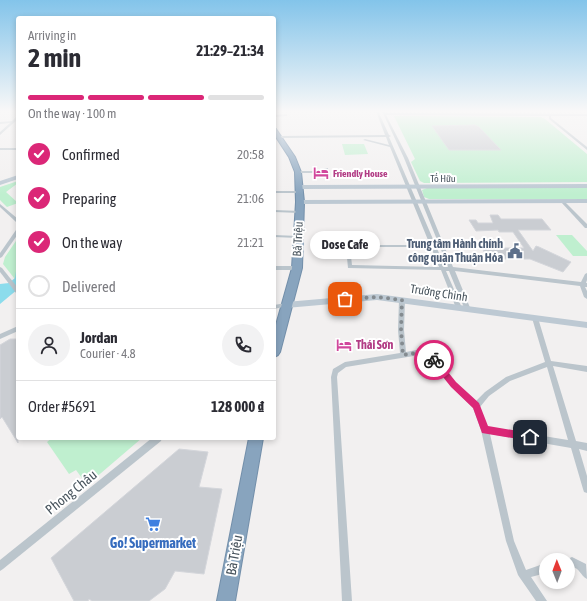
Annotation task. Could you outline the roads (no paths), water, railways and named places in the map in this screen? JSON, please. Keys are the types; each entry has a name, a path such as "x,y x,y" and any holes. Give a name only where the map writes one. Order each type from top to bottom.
{"highway":[{"name":"Bà Triệu","path":"276,344 296,268 300,212 298,172 292,157 280,139"},
{"name":"Bà Triệu","path":"226,601 256,440"}],"main road":[{"path":"0,178 16,173"},
{"path":"0,183 16,177"},
{"name":"Tố Hữu","path":"300,189 357,187 587,186"},
{"path":"357,187 360,201"},
{"name":"Tố Hữu","path":"300,202 587,201"},
{"name":"Trường Chinh","path":"286,305 377,297 587,325"}],"street":[{"path":"345,139 376,139"},
{"path":"388,139 459,308"},
{"path":"397,139 468,310"},
{"path":"576,139 586,147"},
{"path":"366,140 391,146"},
{"path":"0,149 16,149"},
{"path":"298,172 316,172 327,169"},
{"name":"Tố Hữu","path":"276,192 300,189"},
{"path":"562,201 587,227"},
{"path":"0,205 16,219"},
{"path":"276,211 300,212"},
{"path":"0,256 16,235"},
{"path":"276,236 298,237"},
{"path":"433,246 351,246 348,247 350,267 452,269 584,285"},
{"path":"276,268 296,268"},
{"path":"0,269 16,290"},
{"path":"587,275 584,285 587,297"},
{"path":"402,300 401,330 403,355"},
{"path":"276,307 286,305"},
{"path":"535,318 575,444 587,489"},
{"path":"0,337 16,329"},
{"path":"347,601 334,385 335,371 345,366 428,351 454,385 476,406 485,430 510,541 523,575 542,601"},
{"path":"476,406 487,394 508,379 550,364 587,369"},
{"path":"485,430 587,447"},
{"name":"Phong Châu","path":"0,566 156,440"},
{"path":"575,563 583,567 587,574"},
{"path":"523,575 539,570"}],"water":[{"path":"16,271 16,291 0,304 0,284 9,283 15,278"}],"place":[{"name":"Friendly House","path":"321,173"},
{"name":"Trung tâm Hành chính công quận Thuận Hóa","path":"515,251"},
{"name":"Dose Cafe","path":"345,299"},
{"name":"Thái Sơn","path":"344,345"},
{"name":"Go! Supermarket","path":"153,524"}]}
